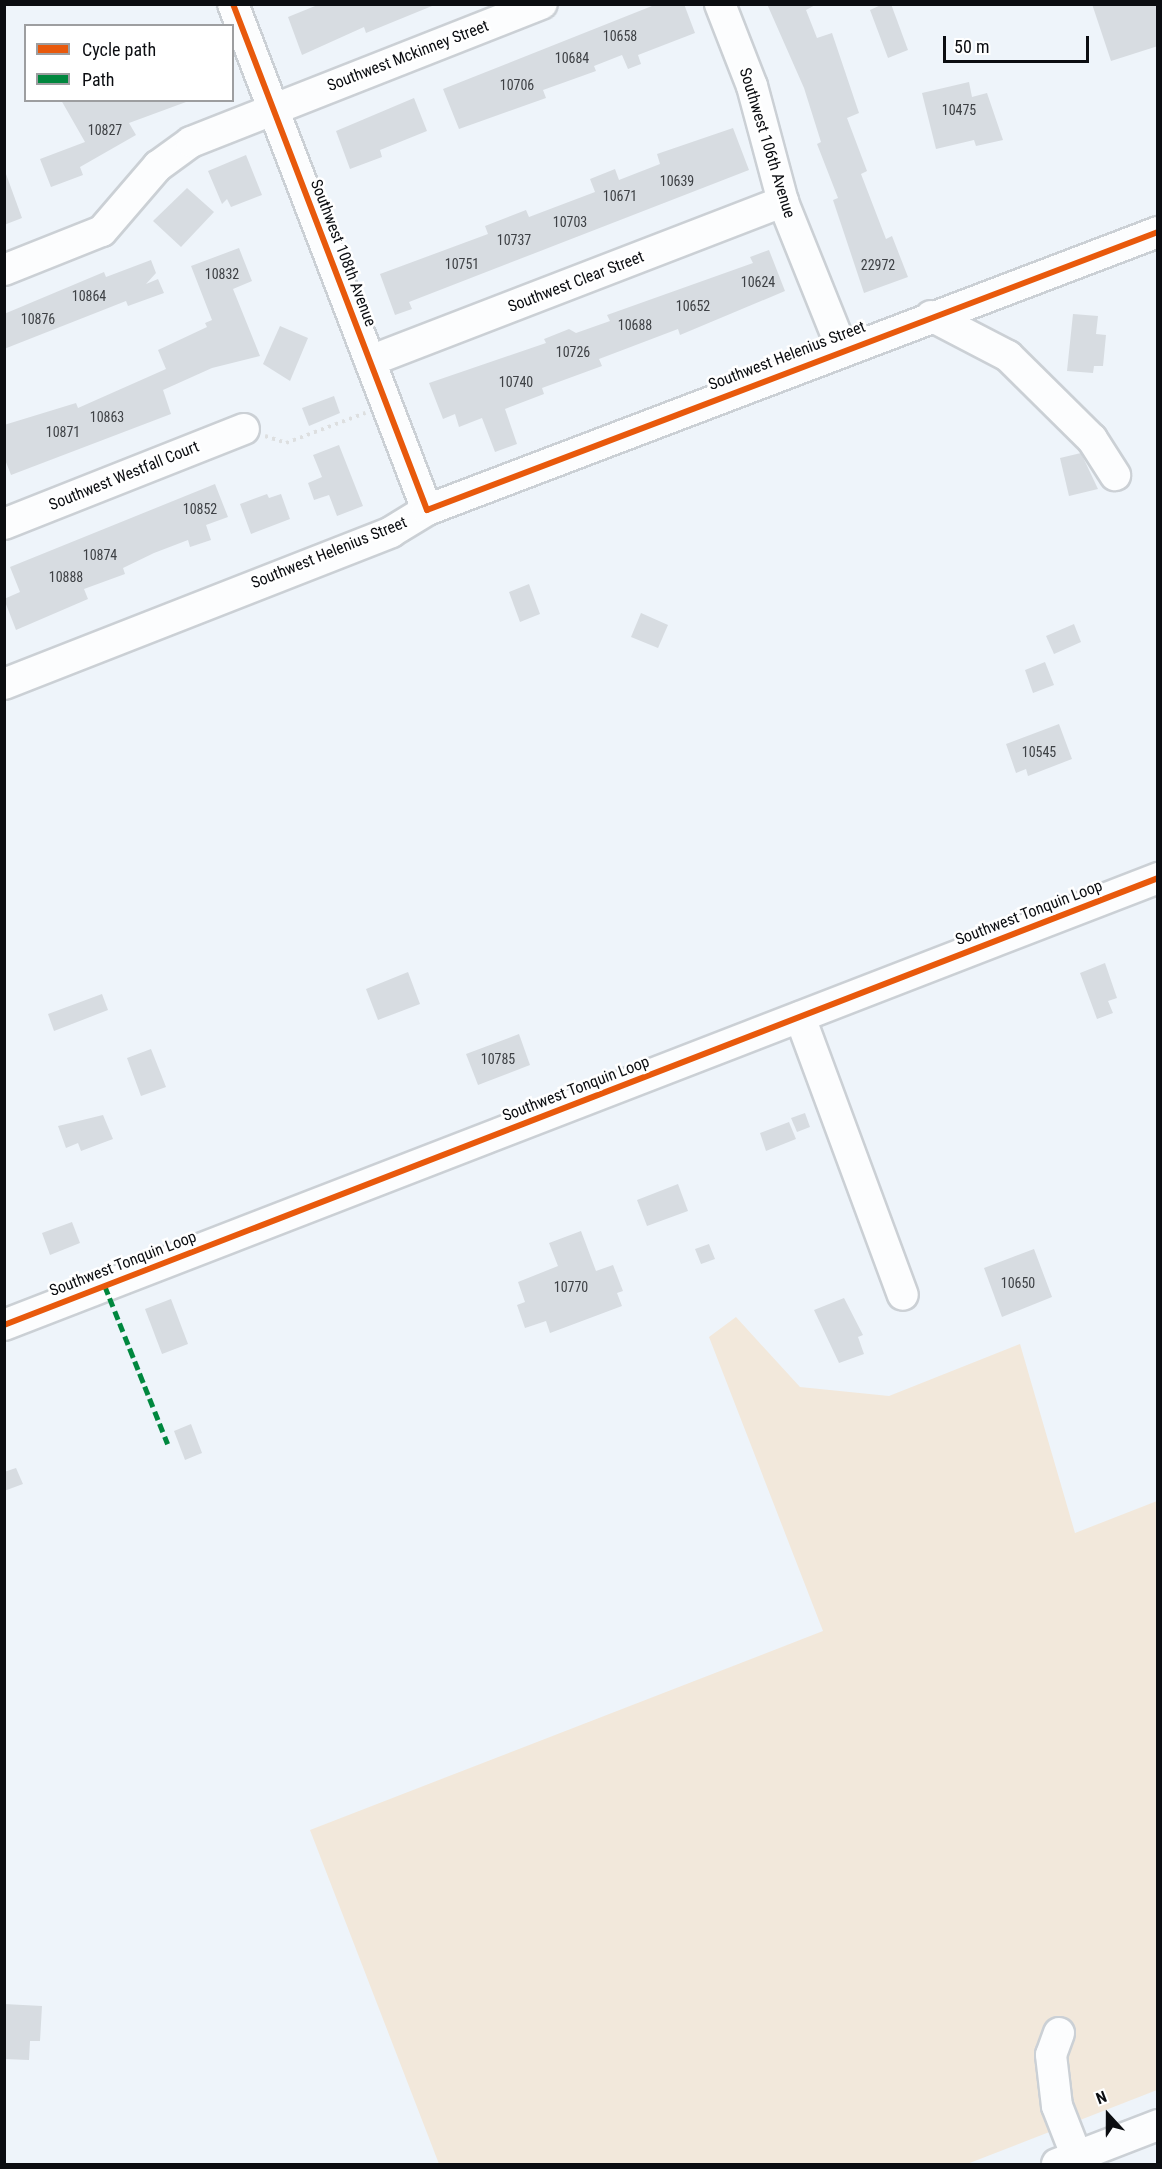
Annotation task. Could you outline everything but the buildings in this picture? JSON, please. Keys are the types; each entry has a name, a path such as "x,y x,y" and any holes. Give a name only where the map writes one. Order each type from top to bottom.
{"street":[{"name":"Southwest 108th Avenue","path":"233,4 428,510"},
{"name":"Southwest Mckinney Street","path":"4,270 102,231 158,166 191,142 542,4"},
{"name":"Southwest 106th Avenue","path":"720,4 752,86 783,202 842,349"},
{"name":"Southwest Clear Street","path":"370,362 783,202"},
{"name":"Southwest Helenius Street","path":"4,684 391,532 428,510 842,349 1158,232"},
{"path":"931,316 1008,356 1092,440 1115,475"},
{"name":"Southwest Westfall Court","path":"4,524 244,429"},
{"name":"Southwest Tonquin Loop","path":"4,1325 1158,878"},
{"path":"800,1017 903,1295"},
{"path":"1059,2033 1051,2055 1067,2161 1158,2125"}],"path":[{"path":"244,429 286,443 386,405"}],"shaded area":[{"path":"736,1317 800,1387 889,1396 1020,1344 1075,1533 1157,1501 1157,2090 967,2164 439,2164 310,1830 823,1631 709,1337"}],"marked path":[{"path":"105,1286 168,1444"}],"cycle path":[{"path":"233,4 427,510 1158,232"},
{"path":"4,1325 1158,878"}]}
